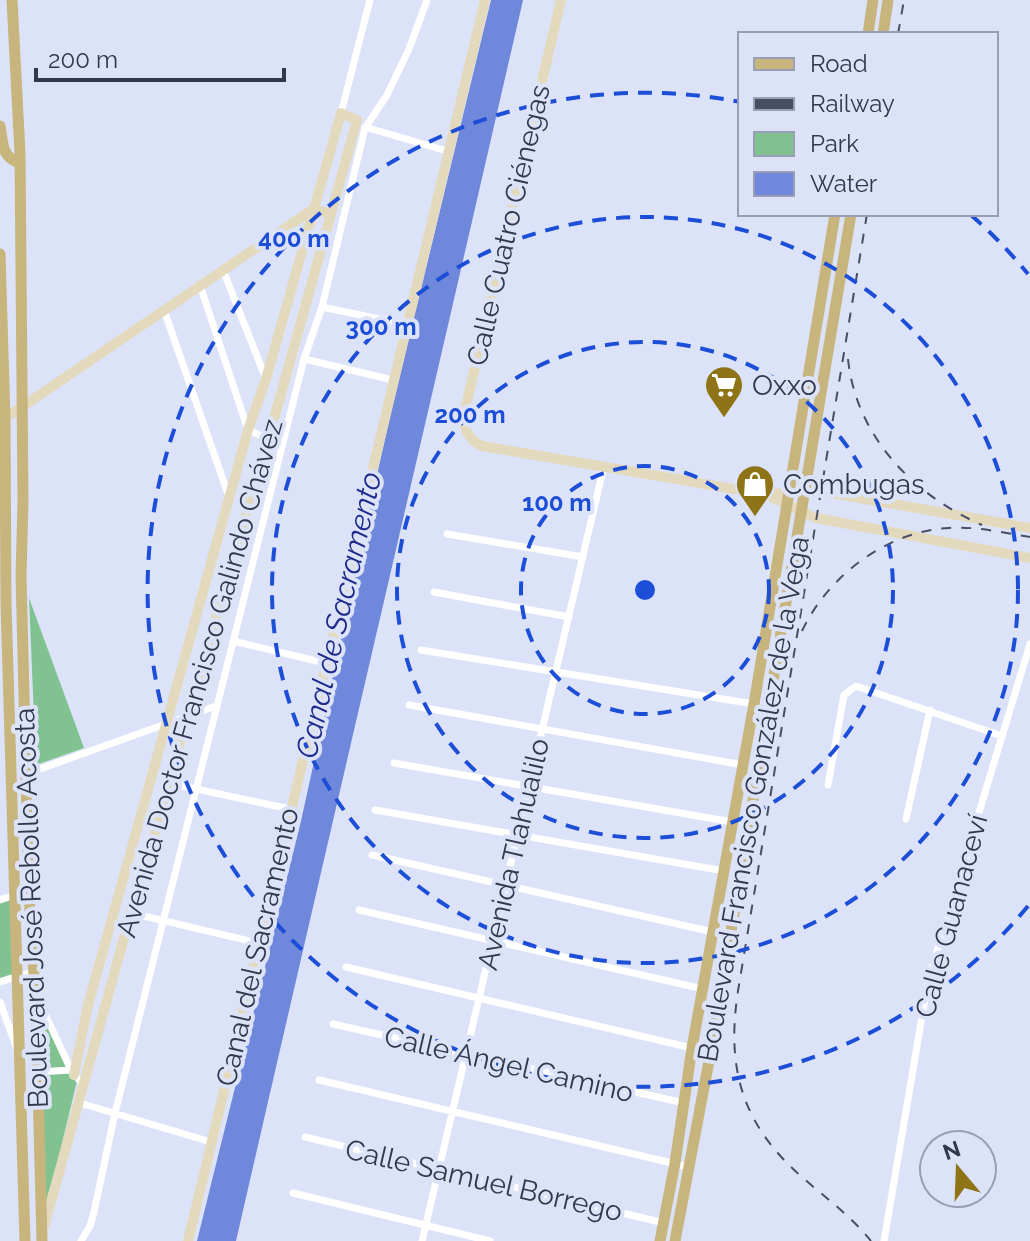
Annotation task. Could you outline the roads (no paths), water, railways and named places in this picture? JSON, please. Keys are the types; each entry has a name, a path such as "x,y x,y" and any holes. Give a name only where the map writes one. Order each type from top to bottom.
{"main road":[{"path":"3,0 6,11 12,17"},
{"name":"Boulevard José Rebollo Acosta","path":"12,0 20,163 21,576 42,1238"},
{"path":"868,32 873,1 888,3 883,32"},
{"path":"0,126 5,153 20,163"},
{"name":"Boulevard Francisco González de la Vega","path":"660,1241 754,704 835,216"},
{"name":"Boulevard Francisco González de la Vega","path":"675,1241 712,1045 851,216"},
{"name":"Boulevard José Rebollo Acosta","path":"0,254 6,783 15,895 25,1241"},
{"path":"6,783 21,791 23,835 28,847"}],"street":[{"name":"Avenida Doctor Francisco Galindo Chávez","path":"73,1072 88,1005 248,430 266,379 341,113 370,0"},
{"path":"81,1241 94,1212 115,1113 216,706 304,359 322,307 361,124 387,95 409,49 427,0"},
{"name":"Canal del Sacramento","path":"188,1241 485,0"},
{"name":"Calle Cuatro Ciénegas","path":"561,0 464,417 470,438 482,446 764,494 820,491 1030,528"},
{"path":"341,113 361,124 447,151"},
{"name":"Avenida Doctor Francisco Galindo Chávez","path":"42,1238 330,213 361,124"},
{"path":"2,411 22,407 312,210 330,213"},
{"path":"223,270 266,379"},
{"path":"200,285 248,430 268,439"},
{"path":"322,307 408,325"},
{"path":"164,310 230,498"},
{"path":"304,359 393,380"},
{"name":"Avenida Tlahualilo","path":"422,1241 604,466"},
{"name":"Calle Cuatro Ciénegas","path":"764,494 816,518 1030,558"},
{"path":"447,534 583,557"},
{"path":"434,592 569,617"},
{"path":"233,641 325,663"},
{"name":"Calle Guanaceví","path":"884,1241 928,981 1030,644"},
{"path":"421,650 754,704"},
{"path":"828,785 844,695 851,687 930,710 1002,736"},
{"path":"409,705 743,765"},
{"path":"26,774 216,706"},
{"path":"906,819 930,710"},
{"path":"394,763 732,822"},
{"path":"168,783 290,809"},
{"path":"375,810 724,871"},
{"path":"372,855 713,932"},
{"path":"128,864 144,877"},
{"path":"0,900 15,895"},
{"path":"359,910 703,989"},
{"path":"131,913 258,943"},
{"path":"346,967 692,1048"},
{"path":"0,982 33,972"},
{"path":"35,993 73,1072 84,1086"},
{"path":"0,1002 19,1057"},
{"name":"Calle Ángel Camino","path":"333,1024 684,1103"},
{"path":"38,1072 73,1072"},
{"path":"319,1080 689,1167"},
{"path":"80,1103 211,1142"},
{"name":"Calle Samuel Borrego","path":"305,1137 664,1223"},
{"path":"293,1193 490,1241"}],"water":[{"name":"Canal de Sacramento","path":"491,0 523,0 236,1241 197,1241 301,821 388,425"}],"railway":[{"path":"898,32 904,0"},
{"path":"867,216 738,991 735,1046 743,1094 765,1137 782,1158 871,1241"},
{"path":"848,359 853,387 863,413 892,460 933,497 982,525"},
{"path":"802,631 827,592 862,560 882,547 926,531 949,528 990,530 1030,537"}],"place":[{"name":"Oxxo","path":"724,419"},
{"name":"Combugas","path":"755,518"}]}
